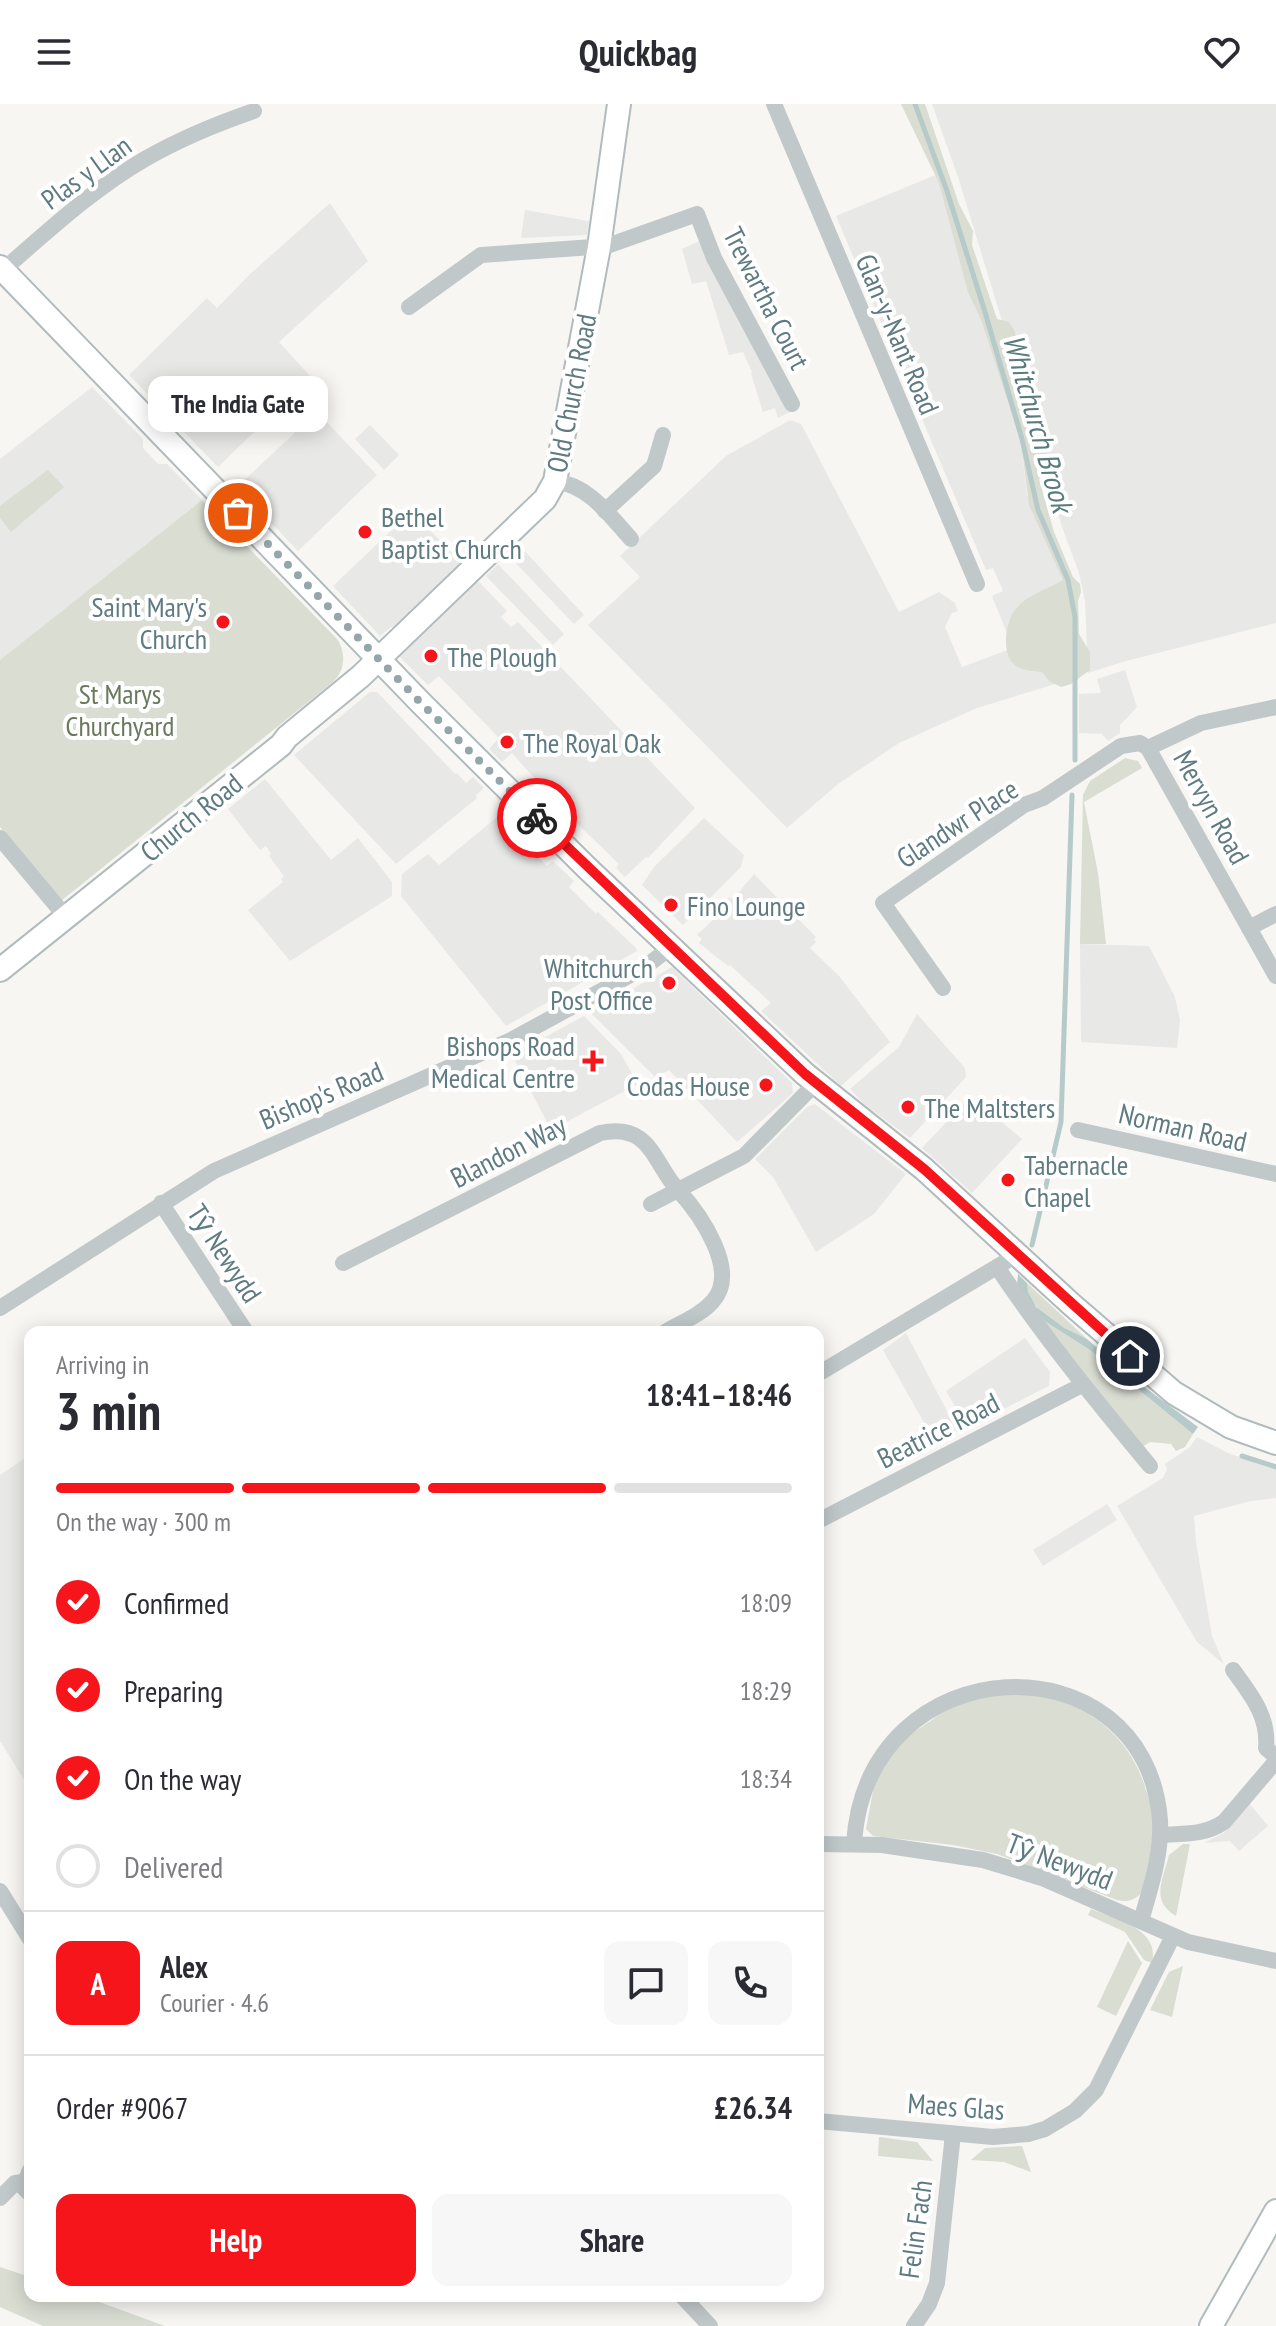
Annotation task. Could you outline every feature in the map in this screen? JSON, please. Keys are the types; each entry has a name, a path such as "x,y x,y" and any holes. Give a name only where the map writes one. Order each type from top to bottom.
{"street":[{"name":"Old Church Road","path":"378,659 542,504 555,481 599,247 619,104"},
{"name":"Glan-y-Nant Road","path":"774,104 977,584"},
{"name":"Plas y Llan","path":"1,268 80,205 144,160 207,128 254,111"},
{"name":"Trewartha Court","path":"599,247 697,214 714,258 792,404"},
{"path":"409,307 481,255 599,247"},
{"path":"1,268 378,659 556,838 816,1083 924,1169 1174,1393 1231,1427 1276,1443"},
{"path":"605,511 654,466 663,435"},
{"path":"555,481 581,488 631,539"},
{"name":"Church Road","path":"0,970 281,745 378,659"},
{"path":"1148,748 1201,723 1276,707"},
{"name":"Glandwr Place","path":"943,988 883,903 1024,805 1043,798 1121,746 1140,743 1148,748"},
{"name":"Mervyn Road","path":"1148,748 1276,976"},
{"path":"0,838 66,917"},
{"path":"1249,928 1276,914"},
{"name":"Bishop's Road","path":"0,1308 161,1203 230,1163 511,1040 645,967 671,947"},
{"path":"651,1204 744,1156 816,1083"},
{"name":"Norman Road","path":"1078,1130 1276,1174"},
{"name":"Blandon Way","path":"343,1263 600,1133 610,1131 631,1135 649,1145 667,1178 693,1206 721,1259 724,1275 719,1294 708,1306 675,1326"},
{"name":"Tŷ Newydd","path":"161,1203 242,1326"},
{"path":"824,1370 1018,1255"},
{"path":"997,1267 1082,1385 1150,1466"},
{"name":"Beatrice Road","path":"824,1518 1082,1385"},
{"path":"1160,1835 1201,1833 1224,1822 1276,1759 1266,1748 1267,1729 1263,1714 1233,1670"},
{"path":"854,1844 866,1785 879,1760 901,1732 927,1712 956,1697 1006,1686 1024,1686 1062,1694 1092,1708 1120,1729 1148,1771 1157,1803 1160,1835 1156,1866 1141,1921"},
{"name":"Tŷ Newydd","path":"824,1844 918,1849 983,1860 1042,1878 1173,1936 1222,1951 1276,1961"},
{"path":"0,1891 24,1929"},
{"name":"Maes Glas","path":"824,2122 993,2137 1028,2134 1059,2121 1085,2103 1104,2076 1173,1936"},
{"name":"Felin Fach","path":"914,2326 929,2304 939,2273 953,2134"},
{"path":"0,2198 15,2183 24,2182"},
{"path":"1211,2326 1276,2211"},
{"path":"688,2302 710,2326"}],"shaded area":[{"path":"932,104 1276,104 1276,623 1088,673 1085,601 1079,573 1061,524 959,180"},
{"path":"938,174 1021,442 1027,495 1063,580 1072,679 977,708 899,743 838,784 787,828 588,625 640,577 620,556 726,456 790,420 801,424 899,612 939,592 955,603 958,611 952,613 945,627 962,667 1013,648 992,596 1003,591 993,568 986,570 836,216"},
{"path":"330,203 368,261 279,342 311,377 218,467 129,375 207,298 217,308 250,274"},
{"path":"525,210 589,221 587,235 521,238"},
{"path":"700,241 790,412 778,418 775,408 763,412 743,352 729,355 706,281 692,284 682,249"},
{"path":"92,387 143,439 143,448 158,464 167,464 202,500 0,660 0,459"},
{"path":"317,412 377,475 298,551 237,487"},
{"path":"370,425 399,455 384,470 355,439"},
{"path":"412,511 462,564 397,626 380,636 333,586"},
{"path":"519,545 584,615 574,624 508,555"},
{"path":"498,564 564,634 553,645 486,576"},
{"path":"478,581 507,611 501,617 511,627 518,622 695,808 648,858 625,877 616,868 619,864 561,808 512,753 502,762 489,749 499,738 439,676 428,685 399,656"},
{"path":"1125,670 1137,707 1120,725 1120,733 1108,741 1102,734 1079,733 1079,694 1101,693 1097,679"},
{"path":"370,692 377,692 455,774 466,783 473,777 484,788 476,795 477,798 396,864 294,755"},
{"path":"265,779 331,860 358,838 392,882 392,896 290,961 248,910 283,882 281,879 284,876 269,856 271,854 266,846 260,850 228,809"},
{"path":"497,817 547,866 553,861 574,881 569,887 637,951 506,1026 401,896 402,874 428,854 439,865"},
{"path":"704,818 744,855 741,867 683,925 642,885 654,867"},
{"path":"754,874 816,937 810,948 839,976 890,1042 841,1086 761,1011 771,1003 730,965 699,943 702,939 697,935 717,916 713,912 729,897 733,899"},
{"path":"1080,944 1149,946 1175,997 1180,1020 1177,1048 1081,1042"},
{"path":"672,967 792,1083 793,1093 737,1142 669,1070 655,1077 590,1012"},
{"path":"917,1014 965,1068 966,1077 910,1138 864,1104 850,1089 899,1047"},
{"path":"584,1016 621,1054 638,1084 551,1130 512,1055"},
{"path":"970,1097 1022,1139 972,1193 922,1148"},
{"path":"815,1104 906,1174 874,1214 816,1252 773,1177 755,1159 807,1107"},
{"path":"1018,1274 1027,1283 1036,1307 1064,1328 1087,1339 1127,1374 1198,1427 1193,1434 1090,1350 1043,1320 1017,1286"},
{"path":"906,1333 958,1432 936,1444 883,1350"},
{"path":"1025,1338 1050,1372 1049,1386 972,1425 966,1425 946,1391"},
{"path":"1197,1437 1228,1453 1276,1470 1276,1498 1251,1501 1194,1516 1212,1636 1224,1664 1197,1642 1117,1506 1163,1478 1167,1469 1165,1464 1190,1447"},
{"path":"24,1459 24,1779 0,1741 0,1475"},
{"path":"1107,1504 1117,1520 1043,1566 1033,1550"},
{"path":"1249,1803 1268,1826 1239,1851 1230,1841 1204,1843 1225,1832"}],"green space":[{"path":"901,104 925,104 959,204 973,231 972,245 997,319 1009,322 1015,332 1016,340 1007,349 1024,409 1035,415 1046,435 1043,445 1049,463 1039,479 1054,532 1073,577 1080,584 1079,634 1090,652 1090,670 1071,684 1061,687 1049,681 1042,672 1018,667 1009,656 1007,631 1015,610 1031,596 1063,580 1029,505 1021,442 982,322 968,292 939,183"},
{"path":"48,470 64,487 11,532 0,518 0,506"},
{"name":"St Marys Churchyard","path":"202,500 338,640 343,657 342,667 333,682 61,901 0,827 0,660"},
{"path":"1125,758 1138,761 1142,768 1084,802 1098,873 1106,944 1080,944 1083,795 1090,781"},
{"path":"1027,1283 1087,1339 1058,1325 1039,1310 1028,1292"},
{"path":"1043,1320 1090,1350 1193,1434 1185,1447 1176,1451 1171,1444 1150,1442 1142,1447"},
{"path":"999,1692 1042,1696 1078,1708 1108,1728 1131,1756 1140,1772 1153,1814 1148,1864 1141,1893 1136,1898 1117,1900 997,1854 953,1845 873,1836 866,1829 875,1780 901,1741 955,1704"},
{"path":"1183,1844 1190,1844 1176,1916 1163,1904 1160,1889 1169,1855"},
{"path":"1091,1909 1134,1927 1143,1934 1153,1951 1152,1963 1144,1960 1125,1932 1088,1915"},
{"path":"1128,1941 1142,1963 1116,2016 1097,2007"},
{"path":"1183,1966 1172,2017 1150,2010 1169,1972"},
{"path":"879,2137 917,2142 933,2161 878,2156"},
{"path":"1022,2146 1031,2172 1004,2162 971,2160 985,2148"},
{"path":"0,2267 24,2275 24,2302 99,2302 165,2326 43,2326 0,2307"}],"waterway":[{"name":"Whitchurch Brook","path":"915,104 947,191 985,312 1022,439 1038,510 1068,580 1075,617 1075,760"},
{"name":"Whitchurch Brook","path":"1032,1245 1061,1122 1072,795"},
{"name":"Whitchurch Brook","path":"1242,1456 1276,1467"}],"way so far":[{"path":"238,513 537,818"}],"place":[{"name":"The India Gate","path":"238,513"},
{"name":"Bethel Baptist Church","path":"365,532"},
{"name":"Saint Mary's Church","path":"223,622"},
{"name":"The Plough","path":"431,656"},
{"name":"The Royal Oak","path":"507,742"},
{"name":"Fino Lounge","path":"671,905"},
{"name":"Whitchurch Post Office","path":"669,983"},
{"name":"Bishops Road Medical Centre","path":"593,1061"},
{"name":"Codas House","path":"766,1085"},
{"name":"The Maltsters","path":"908,1107"},
{"name":"Tabernacle Chapel","path":"1008,1180"}],"route":[{"path":"537,818 805,1074 924,1169 1130,1356"}]}
